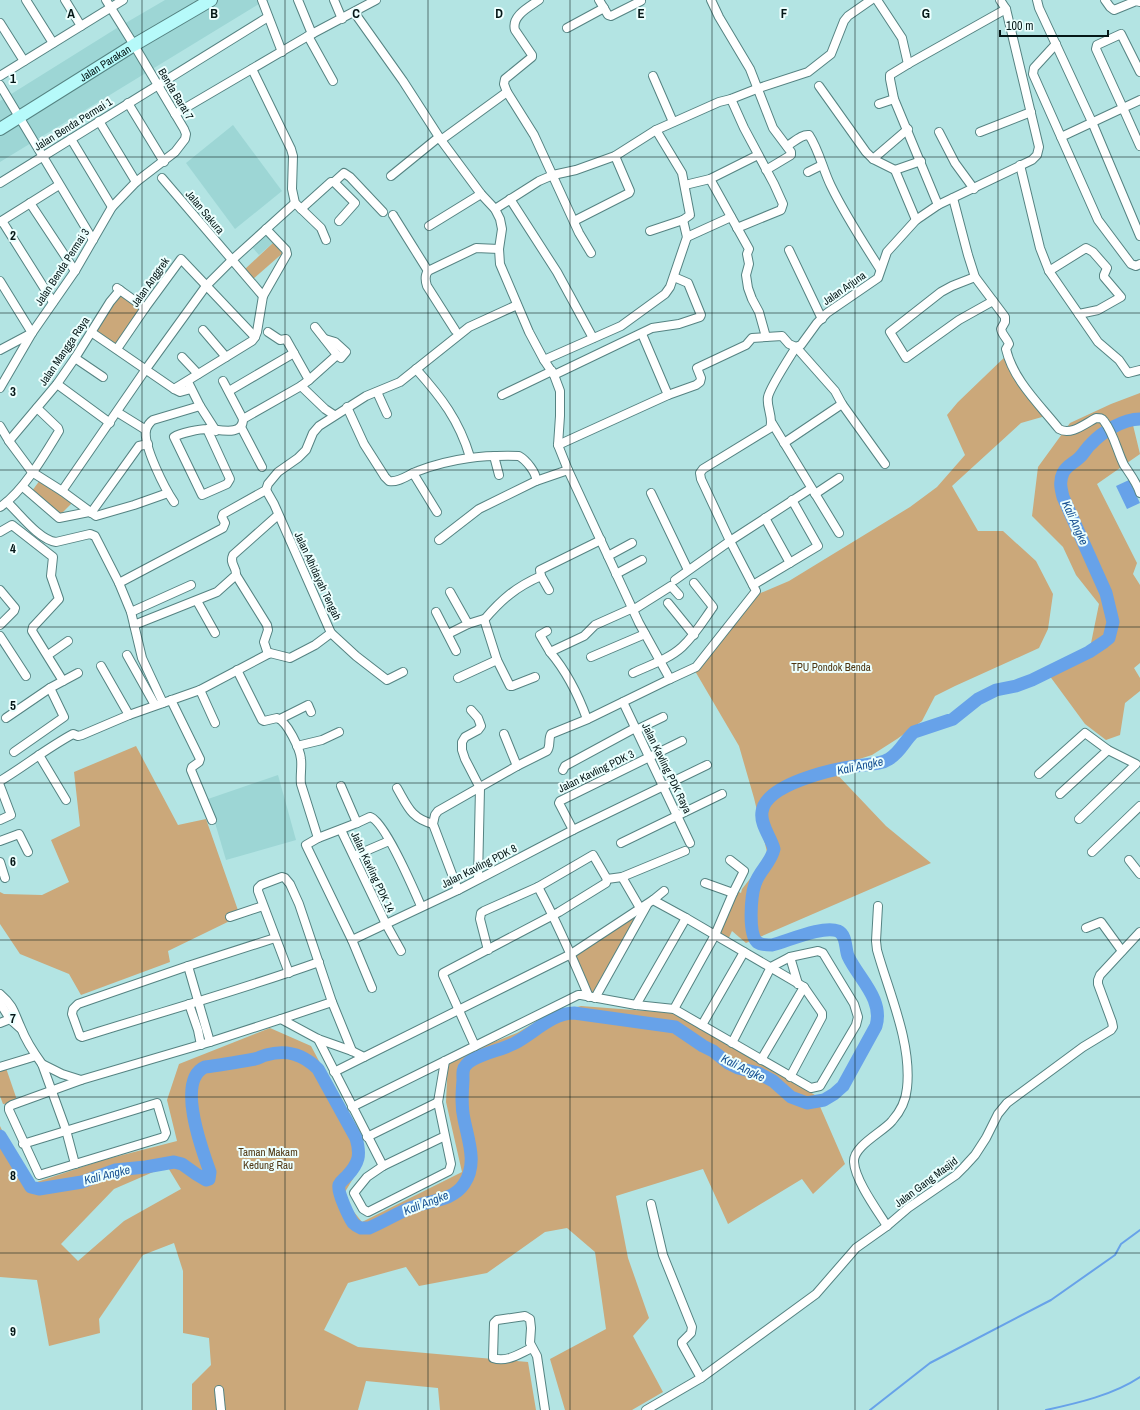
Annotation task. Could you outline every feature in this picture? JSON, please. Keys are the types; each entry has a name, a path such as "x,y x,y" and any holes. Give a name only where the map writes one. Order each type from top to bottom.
{"street":[{"path":"26,0 53,43"},
{"path":"65,0 81,26"},
{"name":"Benda Barat 7","path":"106,0 186,134 185,139 176,152 154,169"},
{"path":"0,76 123,0"},
{"name":"Jalan Parakan","path":"0,129 134,45 211,0"},
{"path":"262,0 282,52"},
{"path":"298,0 310,35 333,81"},
{"path":"334,0 342,19"},
{"path":"539,0 522,12 516,19 514,26 515,30 532,54 532,57 505,79 504,84 507,92 534,135 574,221 591,253"},
{"path":"599,0 608,15 611,16 641,1"},
{"path":"711,0 719,17 747,62 759,88 773,128 791,152 790,155 766,170"},
{"path":"495,209 539,181 553,175 576,170 615,156 656,130 673,122 719,102 808,72 831,54 844,20 871,0"},
{"path":"877,0 902,38 908,64"},
{"name":"Jalan Arjuna","path":"839,533 811,492 772,423 768,408 768,395 796,347 801,345 827,313 878,278 887,252 916,220 938,205 1032,160 1037,155 1038,151 1031,112 1006,9 1000,0"},
{"path":"1037,0 1039,8 1092,122 1140,236"},
{"path":"1105,0 1114,10 1136,1 1140,2"},
{"path":"175,114 310,35 342,19 372,1"},
{"path":"567,28 604,8"},
{"path":"938,205 894,98 890,75 1006,9"},
{"path":"354,12 403,81 440,139 481,194 495,209 501,224 502,234 499,249 500,264 536,345 553,373 561,396 558,445 616,574 645,634 670,679"},
{"name":"Jalan Benda Permai 1","path":"0,183 268,17"},
{"path":"0,23 24,61"},
{"path":"1140,72 1121,34 1097,45 1096,48 1140,146"},
{"path":"1056,44 1032,72 1098,220 1131,264 1136,266 1140,264"},
{"path":"252,69 291,149 293,156 292,189 295,203 320,228 326,240"},
{"path":"653,76 673,122"},
{"path":"0,85 93,240"},
{"path":"819,86 866,152 873,159 895,170 916,220"},
{"path":"391,176 440,139 507,92"},
{"path":"879,104 894,98"},
{"path":"731,99 744,128 774,184 783,207 781,210 737,228"},
{"path":"1061,137 1140,100"},
{"path":"128,103 164,162"},
{"path":"980,132 1031,112"},
{"path":"99,121 136,182"},
{"path":"873,159 908,129"},
{"path":"650,231 683,220 690,215 682,173 656,130"},
{"path":"939,132 954,163 974,189"},
{"path":"787,146 807,134 810,135 814,141 822,165 838,200 880,269"},
{"path":"70,139 112,207"},
{"path":"685,186 710,179 758,155"},
{"path":"574,221 629,193 630,191 615,156"},
{"path":"895,170 921,161"},
{"path":"808,172 822,165"},
{"path":"1020,165 1040,248 1049,271 1098,342 1119,360 1128,373 1140,370"},
{"name":"Jalan Benda Permai 3","path":"0,388 32,333 75,271 112,207 136,182 154,169"},
{"path":"301,209 330,182 334,182 343,173 345,173 383,212"},
{"name":"Jalan Sakura","path":"162,178 263,296"},
{"path":"710,179 750,249 747,254 749,264 746,275 748,288 759,312 766,337"},
{"path":"334,182 355,202 339,221"},
{"path":"53,302 1,221 59,185"},
{"path":"429,226 481,194"},
{"path":"953,198 975,276 1005,317 1005,322 1001,329 1009,344 1006,349 1008,359 1022,384 1059,429 1064,432 1070,432 1096,418 1104,420 1124,464 1140,493"},
{"path":"510,199 557,272 593,338"},
{"path":"30,203 75,271"},
{"path":"62,491 146,369 206,286 232,260 295,203"},
{"path":"393,215 428,271"},
{"path":"687,237 731,217"},
{"path":"544,360 624,324 668,291 687,237 683,220"},
{"path":"174,389 247,345 255,337 263,296 287,252 266,229"},
{"path":"455,330 427,286 425,280 428,271 476,248 499,249"},
{"path":"1049,271 1086,248 1093,252 1107,268 1104,277 1121,297 1098,310 1079,314"},
{"path":"789,250 822,318"},
{"name":"Jalan Anggrek","path":"117,350 145,308 181,259 206,286"},
{"path":"975,276 942,292 890,332 906,358 959,320 993,301"},
{"path":"502,396 655,327 679,324 701,317 688,283 674,277"},
{"path":"0,281 32,333 1,348"},
{"path":"206,286 255,337"},
{"name":"Jalan Mangga Raya","path":"9,441 37,408 75,358 118,289 145,308"},
{"path":"119,583 223,528 225,523 222,514 266,490 268,484 278,472 298,458 306,450 313,433 319,426 334,415 366,396 400,382 469,327 517,305"},
{"path":"207,429 230,479 227,484 202,495 174,437 207,429 226,431 242,423 301,386 337,355 341,358 346,352 332,341 325,339 315,326"},
{"path":"203,330 226,357"},
{"path":"91,332 174,389 180,392 191,388"},
{"path":"268,332 280,340 286,339 309,380"},
{"path":"642,334 668,395"},
{"path":"558,445 700,382 701,378 697,368 746,345 752,338 782,336 789,344 796,347 835,391 842,404 886,464"},
{"path":"229,391 294,353"},
{"path":"182,357 198,374"},
{"path":"75,358 103,377"},
{"path":"416,369 440,396 450,411 467,446 470,457"},
{"path":"187,380 200,406 216,431"},
{"path":"223,381 229,391 262,467"},
{"path":"56,384 110,423"},
{"path":"301,386 325,409 334,415"},
{"path":"377,392 387,414"},
{"path":"784,443 842,404"},
{"path":"174,502 168,493 151,457 146,430 153,420 200,406"},
{"path":"346,407 364,444 387,480 394,482 413,473 446,462 470,457 520,456 528,464 536,478 536,481"},
{"path":"37,408 58,428 59,431 22,487 3,504 41,535 52,542 94,534 119,583 131,612 142,658 159,704"},
{"path":"117,412 146,430"},
{"path":"755,588 730,541 701,479 700,473 703,469 770,428 772,423"},
{"path":"0,426 32,472 62,491 90,513 98,516 134,506 168,493"},
{"path":"22,487 59,518 90,513 139,446 148,444"},
{"path":"494,456 499,475"},
{"path":"439,540 479,509 536,481 568,470"},
{"path":"413,473 437,512"},
{"path":"675,580 792,500 839,478"},
{"name":"Jalan Alhidayah Tengah","path":"266,490 331,633 356,656 386,680 403,672"},
{"path":"651,493 688,570"},
{"path":"458,890 433,824 436,813 547,750 549,748 549,737 551,734 587,719 696,667 755,588 790,563 818,546 792,500"},
{"path":"134,625 217,592 236,576 237,570 231,559 233,555 278,515"},
{"path":"765,518 790,563"},
{"path":"0,532 12,524 53,557 51,576 60,599 33,627 32,631 63,681"},
{"path":"549,590 541,576 540,571 542,569 601,540"},
{"path":"608,556 632,544"},
{"path":"616,574 642,560"},
{"path":"236,576 267,625 268,630 264,642 268,654"},
{"path":"448,634 468,624 484,620 499,603 524,584 541,576"},
{"path":"633,673 660,662 682,647 694,634 713,607 694,583"},
{"path":"131,612 191,585"},
{"path":"550,652 584,636 595,625 633,609 671,586 679,595"},
{"path":"0,590 16,608 0,625"},
{"path":"450,592 468,624"},
{"path":"197,601 215,633"},
{"path":"668,603 694,634"},
{"path":"436,612 456,651"},
{"path":"484,620 497,660 509,685 511,686 535,677"},
{"path":"547,630 540,635 550,652 562,666 576,691 587,719"},
{"path":"0,781 55,744 73,734 78,736 82,735 129,715 200,690 268,654 271,653 290,658 315,645 331,633"},
{"path":"591,657 645,634"},
{"path":"0,636 26,676"},
{"path":"48,655 68,641"},
{"path":"127,655 159,704"},
{"path":"458,678 497,660"},
{"path":"101,666 129,715"},
{"path":"237,670 262,720 280,719 308,705 311,712"},
{"path":"6,718 50,688 78,673"},
{"path":"14,752 64,717 50,688"},
{"path":"200,690 215,723"},
{"path":"171,700 200,759 199,762 191,769 212,820"},
{"name":"Jalan Kavling PDK Raya","path":"623,702 690,843"},
{"path":"471,710 478,718 481,726 478,730 465,737 462,742 462,750 465,760 480,788 478,879"},
{"path":"563,770 565,766 636,729 663,717"},
{"path":"280,719 288,728 301,758 301,784 318,838"},
{"path":"297,746 322,740 339,732"},
{"path":"1038,774 1083,733 1108,750 1138,765 1079,819"},
{"path":"504,734 517,766"},
{"path":"650,758 682,741"},
{"path":"1060,794 1108,750"},
{"path":"39,756 66,800"},
{"name":"Jalan Kavling PDK 3","path":"573,830 559,803 560,801 613,774 650,758"},
{"name":"Jalan Kavling PDK 8","path":"352,940 421,906 458,890 573,830 707,765"},
{"path":"0,786 11,814 10,817 0,820"},
{"path":"341,786 357,823"},
{"path":"397,788 413,814 419,819 433,824"},
{"path":"621,843 722,794"},
{"path":"1092,852 1140,806"},
{"path":"372,988 352,940 306,845 318,838 341,830 368,817 372,817 377,821 389,840 421,906"},
{"name":"Jalan Kavling PDK 14","path":"341,830 386,924 401,951"},
{"path":"0,841 19,834 28,852"},
{"path":"354,856 389,840"},
{"path":"476,1046 443,974 553,915 606,883 608,879 622,877 685,851"},
{"path":"488,950 480,918 481,913 538,887 593,855 608,879"},
{"path":"674,1008 715,935 744,871 730,860"},
{"path":"1129,860 1140,874"},
{"path":"0,862 5,878"},
{"path":"622,877 640,908"},
{"path":"288,973 258,888 261,885 279,878 286,878 299,904 332,1002 352,1051"},
{"path":"705,883 733,893"},
{"path":"538,887 553,915 592,998"},
{"path":"334,1072 571,954 650,902 664,891"},
{"path":"650,902 686,918 801,986"},
{"path":"592,998 650,902"},
{"path":"230,917 264,906"},
{"path":"878,906 877,950 904,1042 908,1068 907,1089 901,1109 892,1122 860,1148 854,1155 854,1162 861,1182 886,1226"},
{"path":"636,1006 686,918"},
{"path":"1086,928 1099,922 1103,923 1122,951"},
{"name":"Jalan Gang Masjid","path":"646,1410 658,1407 701,1378 816,1294 851,1254 908,1208 964,1167 975,1155 986,1138 998,1114 1007,1103 1083,1047 1111,1030 1113,1024 1098,980 1100,975 1140,932"},
{"path":"275,938 78,1004 73,1009 72,1014 80,1036 82,1037 193,1003 319,962"},
{"path":"352,1107 578,995 636,1006 674,1008 732,1043 790,1077 811,1088 820,1086 856,1025 858,1017 854,1004 823,953 818,951 790,957 771,967 732,1043"},
{"path":"702,1025 744,952"},
{"path":"790,957 801,986 822,1013 822,1017 790,1077"},
{"path":"188,966 201,1045"},
{"path":"761,1060 801,986"},
{"path":"0,994 13,1007 21,1029 42,1064 66,1130 75,1164"},
{"path":"23,1144 158,1103 166,1136 39,1175 23,1144 9,1107 80,1080 201,1045 332,1002"},
{"path":"0,1003 10,1018 21,1029"},
{"path":"193,1003 210,1042"},
{"path":"0,1023 10,1018"},
{"path":"281,1020 318,1039 352,1051 364,1057"},
{"path":"318,1039 382,1166"},
{"path":"0,1067 36,1056"},
{"path":"445,1061 438,1102 451,1164 449,1171 368,1212 363,1209 354,1193 367,1177 382,1166 445,1136"},
{"path":"42,1064 62,1074 80,1080"},
{"path":"367,1137 438,1102"},
{"path":"651,1204 663,1256 692,1327 691,1333 682,1342 682,1344 701,1378"},
{"path":"655,1259 663,1256"},
{"path":"532,1348 512,1357 499,1359 493,1358 494,1323 497,1320 525,1316 530,1321 530,1343 537,1356 544,1410"},
{"path":"219,1390 221,1410"}],"shaded area":[{"path":"165,0 269,0 259,4 0,162 0,101"},
{"path":"233,125 282,191 235,229 186,163"},
{"path":"267,234 274,242 259,255 252,247"},
{"path":"278,775 296,840 226,860 208,799"}],"green space":[{"path":"274,242 284,252 252,280 244,270"},
{"path":"120,294 141,309 117,346 94,331"},
{"name":"TPU Pondok Benda","path":"1010,352 1026,384 1049,415 1021,423 952,486 978,531 1003,531 1036,561 1053,594 1048,629 1039,648 935,696 922,721 897,739 872,755 831,768 886,826 931,863 746,943 732,931 727,942 716,933 737,891 741,893 742,889 768,856 754,798 739,746 695,671 756,595 789,581 910,507 937,487 965,455 947,415 958,402"},
{"path":"1140,393 1140,419 1132,421 1140,454 1097,484 1137,563 1133,574 1140,585 1140,663 1134,668 1140,678 1140,691 1125,703 1120,735 1106,740 1085,724 1049,675 1089,653 1099,604 1076,575 1063,547 1032,516 1038,467 1070,423 1111,404"},
{"path":"40,480 72,503 59,516 32,491"},
{"path":"136,746 178,825 206,819 240,916 168,951 170,962 81,995 69,974 20,954 0,924 0,892 4,894 42,895 69,882 51,840 80,826 74,772"},
{"path":"645,909 595,998 571,954"},
{"name":"Taman Makam Kedung Rau","path":"581,1006 674,1013 815,1095 845,1164 813,1194 802,1179 728,1224 703,1169 616,1196 628,1258 649,1318 633,1336 663,1392 632,1410 565,1410 550,1359 606,1329 595,1252 567,1228 545,1232 487,1273 419,1286 406,1267 348,1283 324,1330 358,1347 528,1362 536,1410 440,1410 438,1388 366,1381 358,1410 192,1410 192,1384 211,1365 209,1338 183,1333 183,1271 174,1243 143,1255 99,1319 100,1333 49,1346 37,1280 0,1277 0,1126 28,1185 103,1160 177,1141 167,1100 179,1064 270,1028 311,1046 359,1136 363,1162 342,1197 362,1222 462,1172 446,1102 448,1060 517,1033 549,1014","holes":["167,1166 181,1189 124,1221 78,1261 61,1244 114,1189"]},
{"path":"6,1068 18,1103 3,1104 0,1096 0,1069"}],"water":[{"path":"1129,480 1140,503 1127,509 1116,486"}],"waterway":[{"name":"Kali Angke","path":"0,1136 31,1187 39,1189 82,1182 115,1170 174,1162 182,1164 206,1180 209,1179 210,1172 197,1133 192,1100 192,1086 197,1074 205,1067 255,1059 274,1053 294,1054 300,1056 318,1069 356,1138 359,1154 358,1158 354,1167 339,1185 339,1188 344,1204 353,1223 361,1228 369,1228 417,1205 439,1200 459,1190 468,1176 471,1160 471,1152 462,1109 464,1068 475,1058 510,1046 558,1016 574,1013 675,1027 713,1051 728,1063 738,1068 758,1073 773,1081 791,1097 807,1103 824,1100 834,1094 843,1086 876,1026 878,1016 876,1007 869,989 852,964 848,956 843,936 838,931 824,930 805,934 772,945 760,944 754,937 752,931 751,914 755,884 759,875 770,859 774,849 764,826 762,817 762,812 766,802 775,793 787,786 817,774 885,761 893,756 914,732 953,719 978,699 996,690 1016,686 1032,680 1089,652 1109,638 1113,622 1106,593 1063,497 1061,479 1066,468 1081,456 1101,435 1113,427 1127,421 1140,419"},
{"path":"870,1410 930,1363 1051,1300 1115,1255 1121,1244 1140,1230"},
{"path":"1046,1410 1107,1394 1140,1377"}]}
